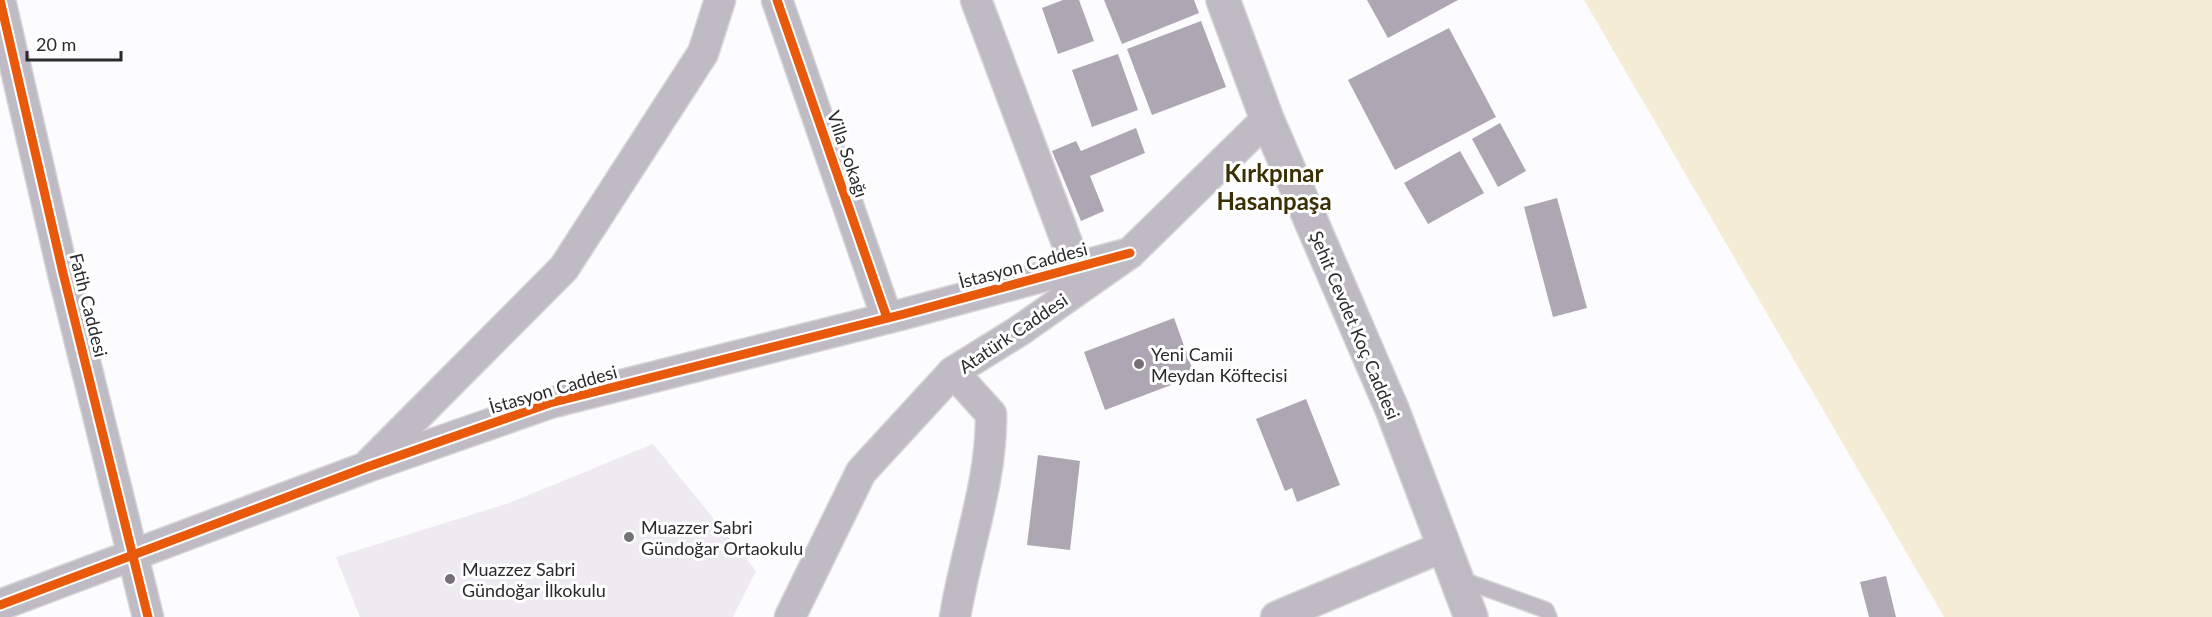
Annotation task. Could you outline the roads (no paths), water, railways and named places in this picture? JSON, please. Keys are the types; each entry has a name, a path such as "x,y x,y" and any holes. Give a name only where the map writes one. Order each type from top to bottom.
{"main road":[{"name":"Şehit Cevdet Koç Caddesi","path":"1223,0 1267,119 1392,409 1471,617"}],"street":[{"name":"Fatih Caddesi","path":"0,0 63,273 148,617"},
{"path":"367,466 564,268 703,53 720,0"},
{"name":"Villa Sokağı","path":"777,0 887,318"},
{"path":"976,0 1076,267"},
{"name":"Atatürk Caddesi","path":"790,617 861,472 953,372 1019,331 1130,253 1267,119"},
{"name":"İstasyon Caddesi","path":"0,604 367,466 550,403 887,318 1130,253"},
{"path":"953,372 991,414 992,447 962,573 956,617"},
{"path":"1276,617 1445,546"}],"lane":[{"path":"1457,578 1546,610 1549,617"}],"place":[{"name":"Yeni Camii Meydan Köftecisi","path":"1139,364"},
{"name":"Muazzer Sabri Gündoğar Ortaokulu","path":"629,537"},
{"name":"Muazzez Sabri Gündoğar İlkokulu","path":"450,579"}],"district":[{"name":"Kırkpınar Hasanpaşa","path":"1274,186"}]}
